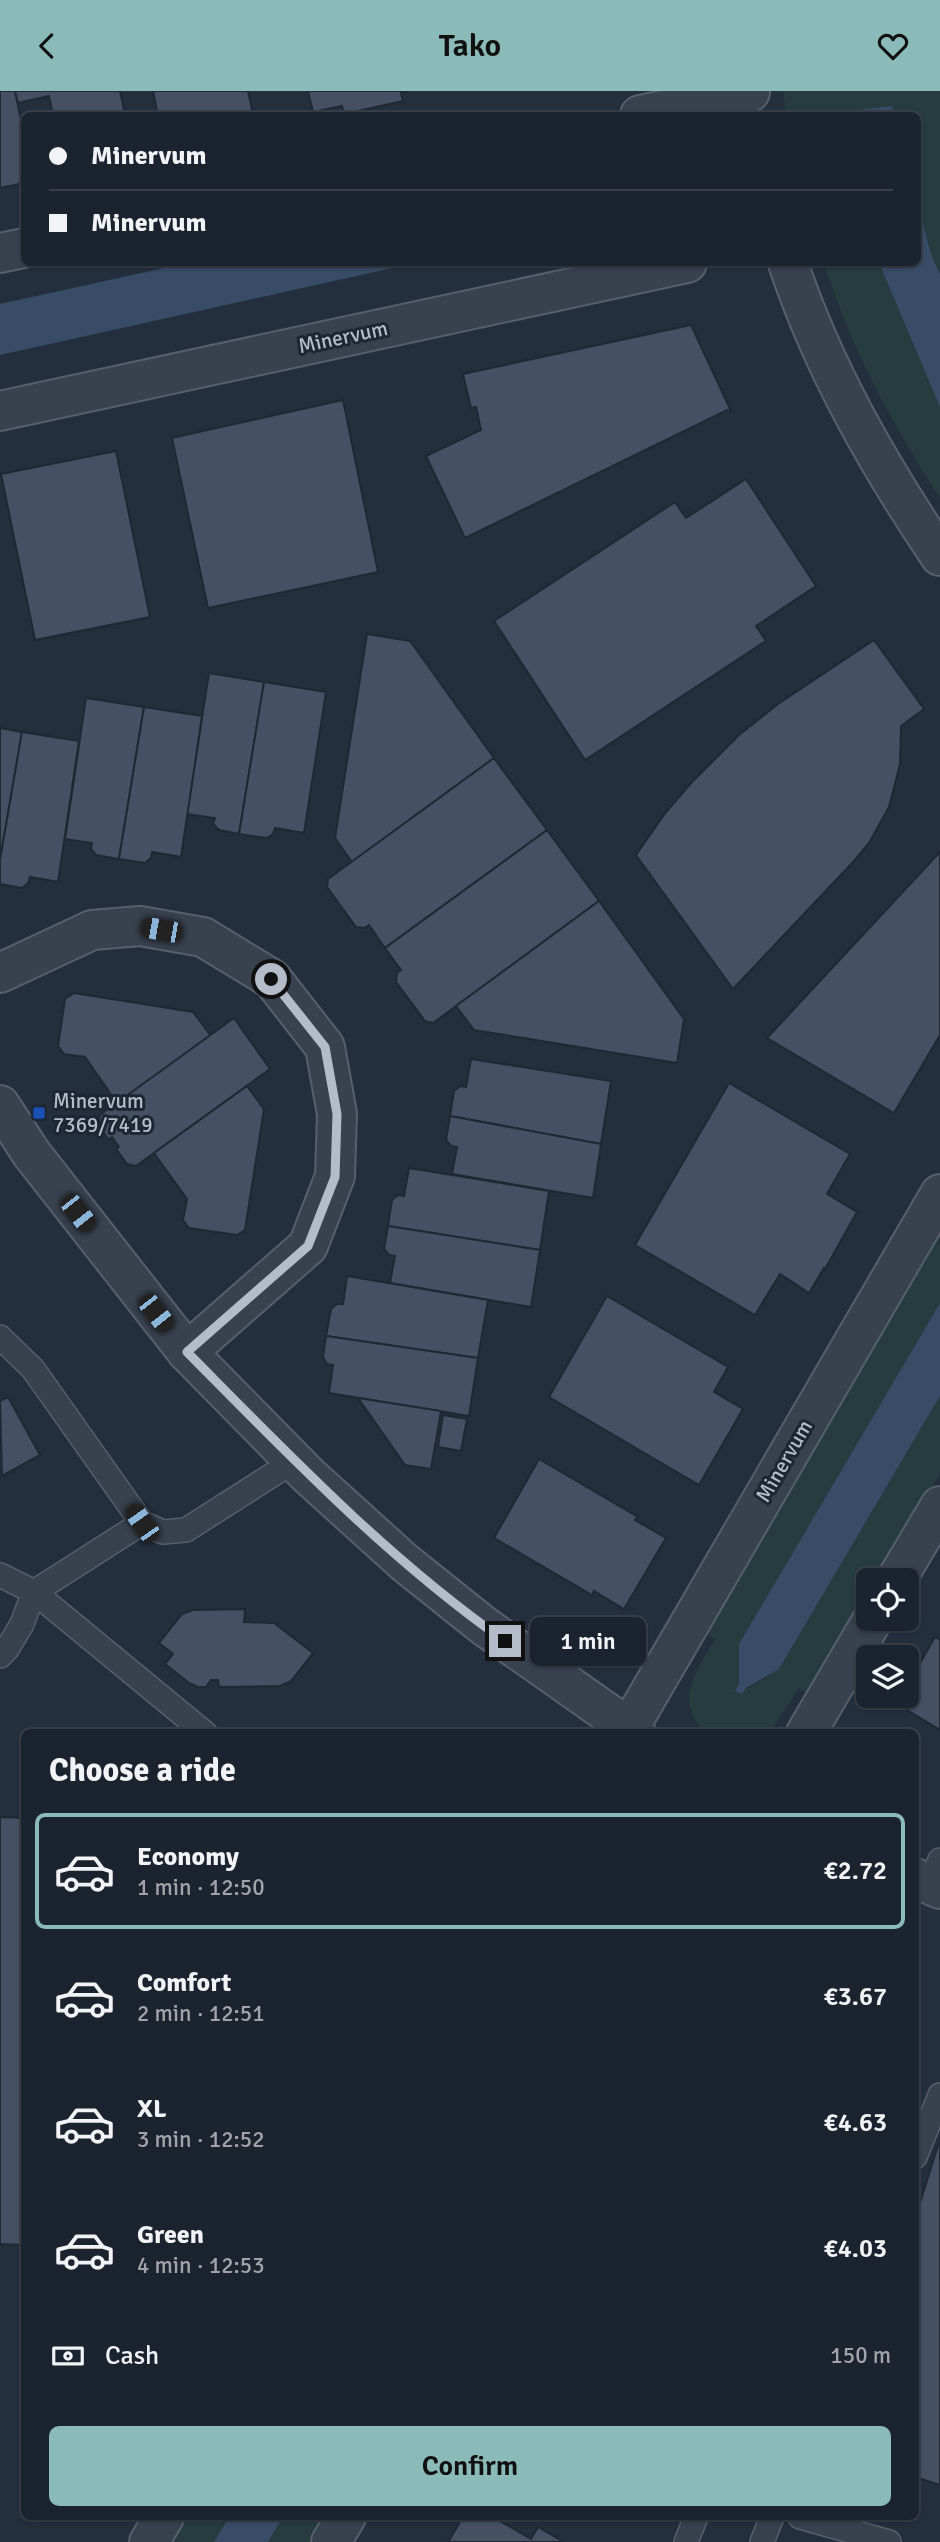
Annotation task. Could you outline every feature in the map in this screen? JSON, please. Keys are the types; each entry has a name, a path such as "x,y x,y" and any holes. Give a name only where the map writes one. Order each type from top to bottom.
{"street":[{"path":"654,112 750,91 754,112"},
{"path":"0,253 21,249"},
{"name":"Minervum","path":"0,411 673,266"},
{"path":"789,266 802,306 842,395 886,472 940,556"},
{"path":"0,973 92,930 139,926 203,937 271,979 325,1047 337,1114 335,1177 308,1246 187,1352"},
{"name":"Minervum","path":"0,1105 31,1153 187,1352 295,1461 404,1562 484,1626 627,1729"},
{"name":"Minervum","path":"631,1729 940,1194"},
{"path":"903,1568 940,1506"},
{"path":"808,1729 866,1631"},
{"path":"149,2542 162,2520"},
{"path":"331,2542 344,2520"}],"lane":[{"path":"0,1337 33,1369 142,1523 163,1532 186,1530 295,1461"},
{"path":"0,1656 22,1624 34,1592 142,1523"},
{"path":"0,1575 34,1592 200,1729"},
{"path":"919,2147 940,2095"},
{"path":"686,2542 695,2520"},
{"path":"762,2542 771,2520"},
{"path":"811,2520 889,2542"}],"green space":[{"path":"783,91 940,91 940,274 931,254 921,216 921,112 894,112 892,106 847,112 786,112"},
{"path":"825,266 880,266 940,407 940,498 905,442 874,384 834,294"},
{"path":"940,1230 940,1303 739,1644 739,1683 735,1690 749,1688 779,1669 940,1396 940,1473 884,1568 856,1568 856,1616 810,1695 799,1688 772,1729 703,1729 696,1720 689,1697 691,1685 715,1639 704,1632"},
{"path":"183,2520 227,2520 214,2542 170,2542"},
{"path":"281,2520 325,2520 312,2542 268,2542"}],"water":[{"path":"892,106 894,112 847,112"},
{"path":"921,216 931,254 940,274 940,407 880,266 921,266"},
{"path":"173,266 401,266 0,355 0,304"},
{"path":"940,1303 940,1396 779,1669 746,1688 742,1694 735,1691 739,1683 739,1644"},
{"path":"227,2520 281,2520 268,2542 214,2542"}],"building":[{"path":"0,91 15,91 21,120 21,184 0,188"},
{"path":"15,91 120,91 124,112 52,112 49,96 18,103"},
{"path":"153,91 248,91 252,112 157,112"},
{"path":"308,91 409,91 401,93 403,101 353,112 344,112 342,106 313,112"},
{"path":"691,325 731,411 727,410 465,538 426,456 481,430 476,407 471,408 463,374"},
{"path":"343,400 378,572 208,608 172,438"},
{"path":"116,451 150,617 35,640 1,474"},
{"path":"746,479 816,586 756,626 766,641 585,760 494,621 675,502 686,518"},
{"path":"367,634 410,641 494,758 352,862 335,838"},
{"path":"874,640 924,709 901,726 900,764 889,807 869,843 854,861 733,989 636,855 666,812 739,735 778,704"},
{"path":"209,673 264,682 239,834 219,830 213,824 215,818 187,814"},
{"path":"264,682 326,692 304,833 275,828 273,834 267,838 239,834"},
{"path":"86,698 144,707 119,859 96,855 91,849 92,843 65,839"},
{"path":"144,707 202,716 181,857 152,852 151,858 145,863 119,859"},
{"path":"0,728 22,732 0,860"},
{"path":"22,732 79,741 58,882 30,877 22,888 0,884 0,860"},
{"path":"494,758 547,830 385,948 369,925 364,928 356,927 327,887 328,879"},
{"path":"547,830 599,901 433,1023 425,1021 396,982 397,973 401,970 385,948"},
{"path":"940,852 940,1035 894,1113 767,1038"},
{"path":"599,901 684,1019 677,1063 474,1030 456,1006"},
{"path":"74,993 193,1012 211,1036 117,1103 85,1057 64,1054 58,1046 65,999"},
{"path":"234,1018 270,1069 136,1166 127,1164 116,1149 119,1147 112,1137 109,1140 98,1125 100,1115"},
{"path":"471,1059 611,1081 601,1144 450,1116 454,1091 460,1086 466,1087"},
{"path":"729,1083 850,1154 827,1194 857,1212 809,1293 780,1274 755,1315 635,1245"},
{"path":"247,1086 264,1109 245,1230 237,1235 189,1228 183,1220 187,1199 154,1153"},
{"path":"450,1116 601,1144 593,1198 452,1174 457,1147 451,1146 446,1140"},
{"path":"409,1168 549,1191 540,1250 388,1226 392,1200 398,1195 404,1196"},
{"path":"388,1226 540,1250 531,1307 390,1283 395,1256 389,1255 384,1249"},
{"path":"347,1276 488,1300 478,1358 326,1336 331,1309 337,1304 343,1304"},
{"path":"607,1296 728,1367 714,1392 743,1409 699,1485 549,1397"},
{"path":"326,1336 478,1358 469,1416 329,1393 333,1365 327,1364 323,1357"},
{"path":"8,1397 40,1455 2,1476 0,1401"},
{"path":"358,1398 441,1411 431,1469 405,1465"},
{"path":"443,1415 467,1419 461,1451 438,1447"},
{"path":"539,1459 638,1517 635,1520 666,1538 624,1609 594,1591 592,1595 494,1538"},
{"path":"245,1609 244,1622 274,1623 313,1653 291,1681 280,1686 219,1687 218,1680 211,1680 206,1687 198,1687 165,1664 173,1654 159,1643 182,1614 193,1610"},
{"path":"935,1637 940,1640 940,1730 904,1708 919,1708 919,1665"},
{"path":"0,1817 21,1818 21,2245 0,2244"},
{"path":"940,2139 940,2485 919,2478 919,2206"},
{"path":"461,2520 498,2520 531,2539 538,2527 564,2542 448,2542"}],"place":[{"name":"Minervum 7369/7419","path":"39,1113"}],"route":[{"path":"271,979 325,1047 337,1114 335,1177 308,1246 187,1352 308,1475 404,1562 505,1641"}]}
